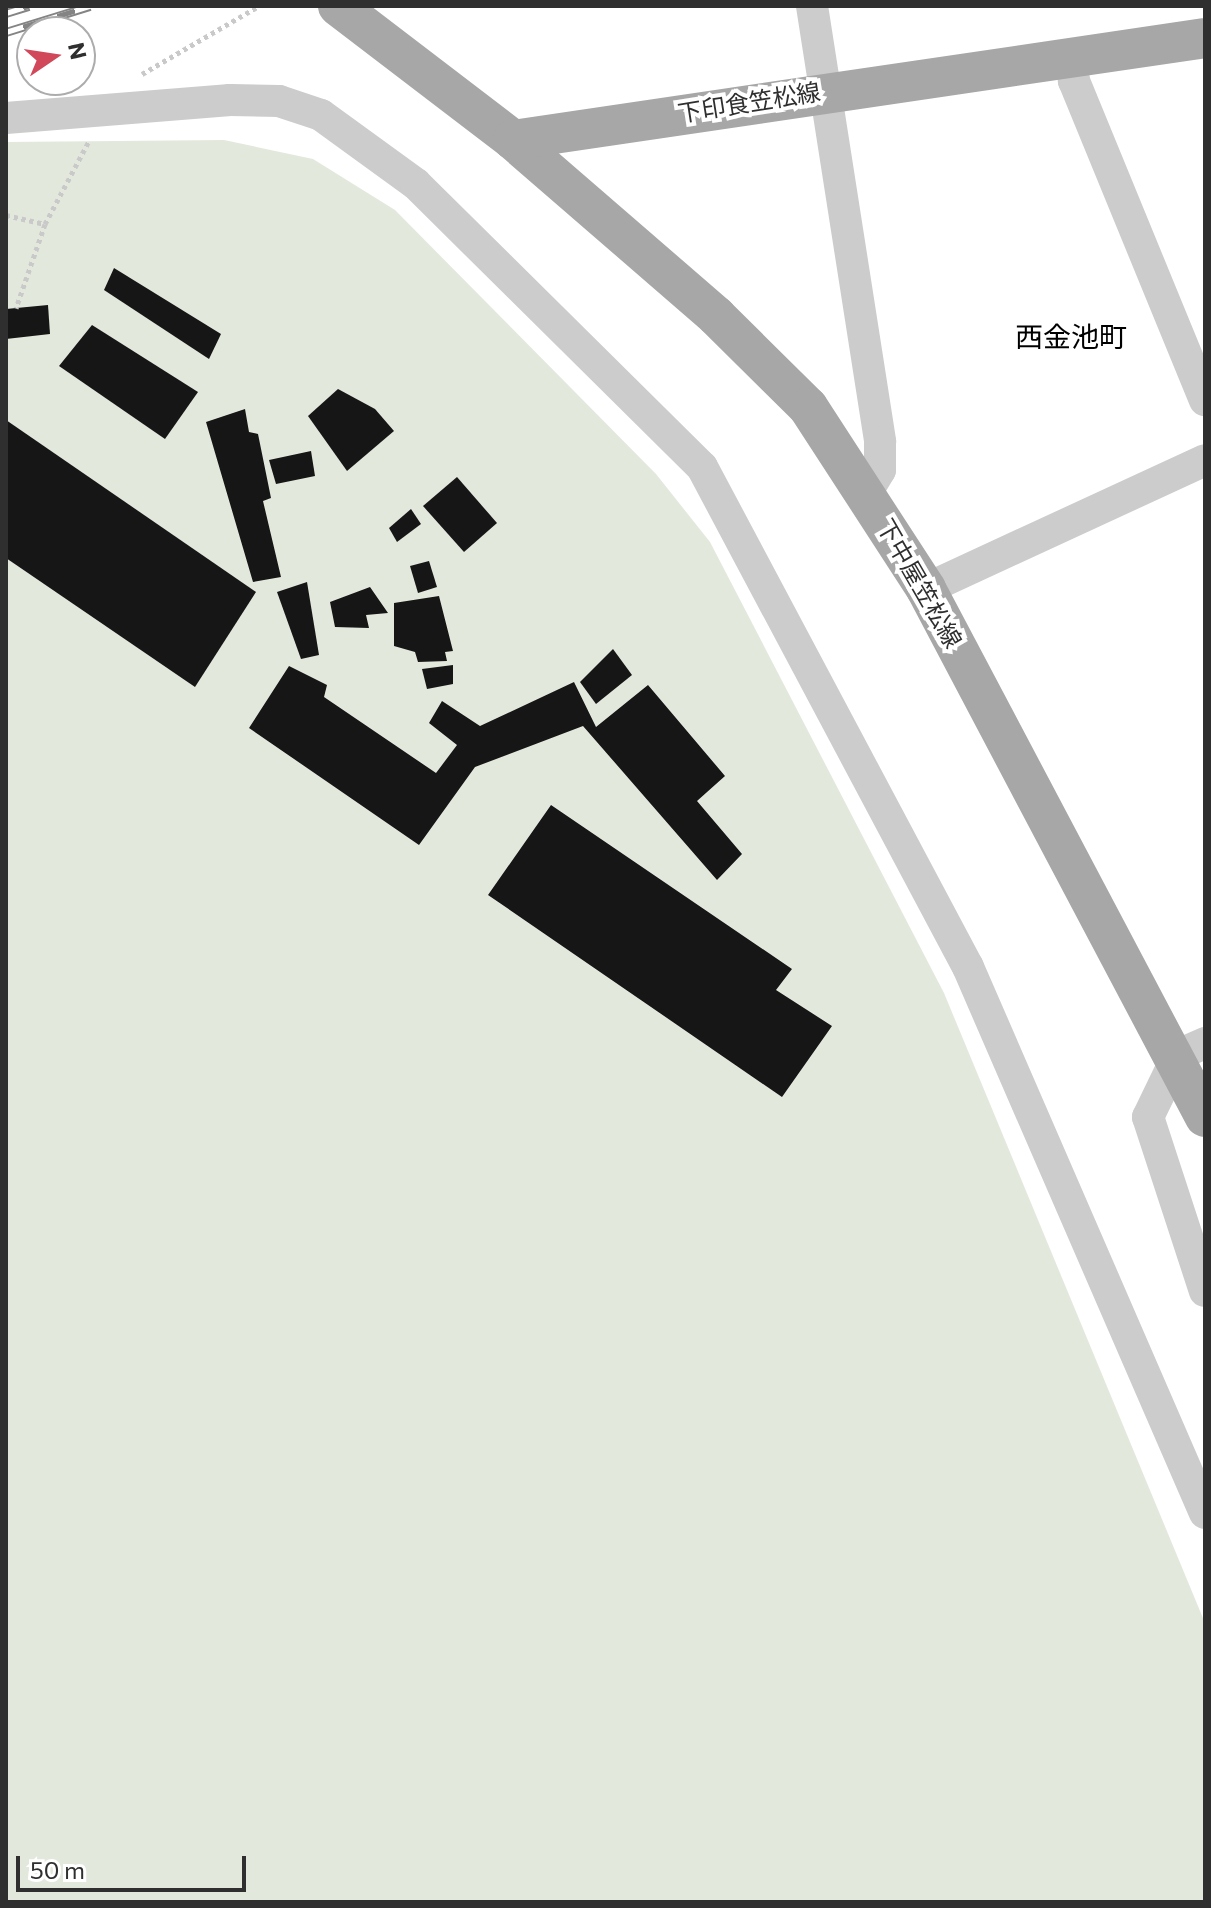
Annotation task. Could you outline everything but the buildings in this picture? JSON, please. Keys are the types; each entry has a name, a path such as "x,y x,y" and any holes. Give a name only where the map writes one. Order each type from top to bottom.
{"main road":[{"path":"338,6 513,140"},
{"name":"下印食笠松線","path":"513,140 823,90 1205,38"},
{"name":"下中屋笠松線","path":"513,140 747,346 808,407 867,492 926,589 1192,1049 1205,1117"}],"street":[{"path":"812,6 880,442 880,470 867,492"},
{"path":"1072,55 1074,81 1205,400"},
{"path":"6,118 254,100 321,115 416,184 702,467 968,967 1205,1513"},
{"path":"926,589 1205,460"},
{"path":"1192,1049 1148,1117 1205,1291"}],"path":[{"path":"16,308 45,224 104,113 109,95 259,6"},
{"path":"6,215 45,224"}],"shaded area":[{"path":"224,140 313,159 395,210 656,474 710,542 944,993 1205,1623 1205,1902 6,1902 6,142"}],"railway":[{"path":"6,13 29,6"},
{"path":"6,32 90,6"}],"district":[{"name":"西金池町","path":"1071,336"}]}
